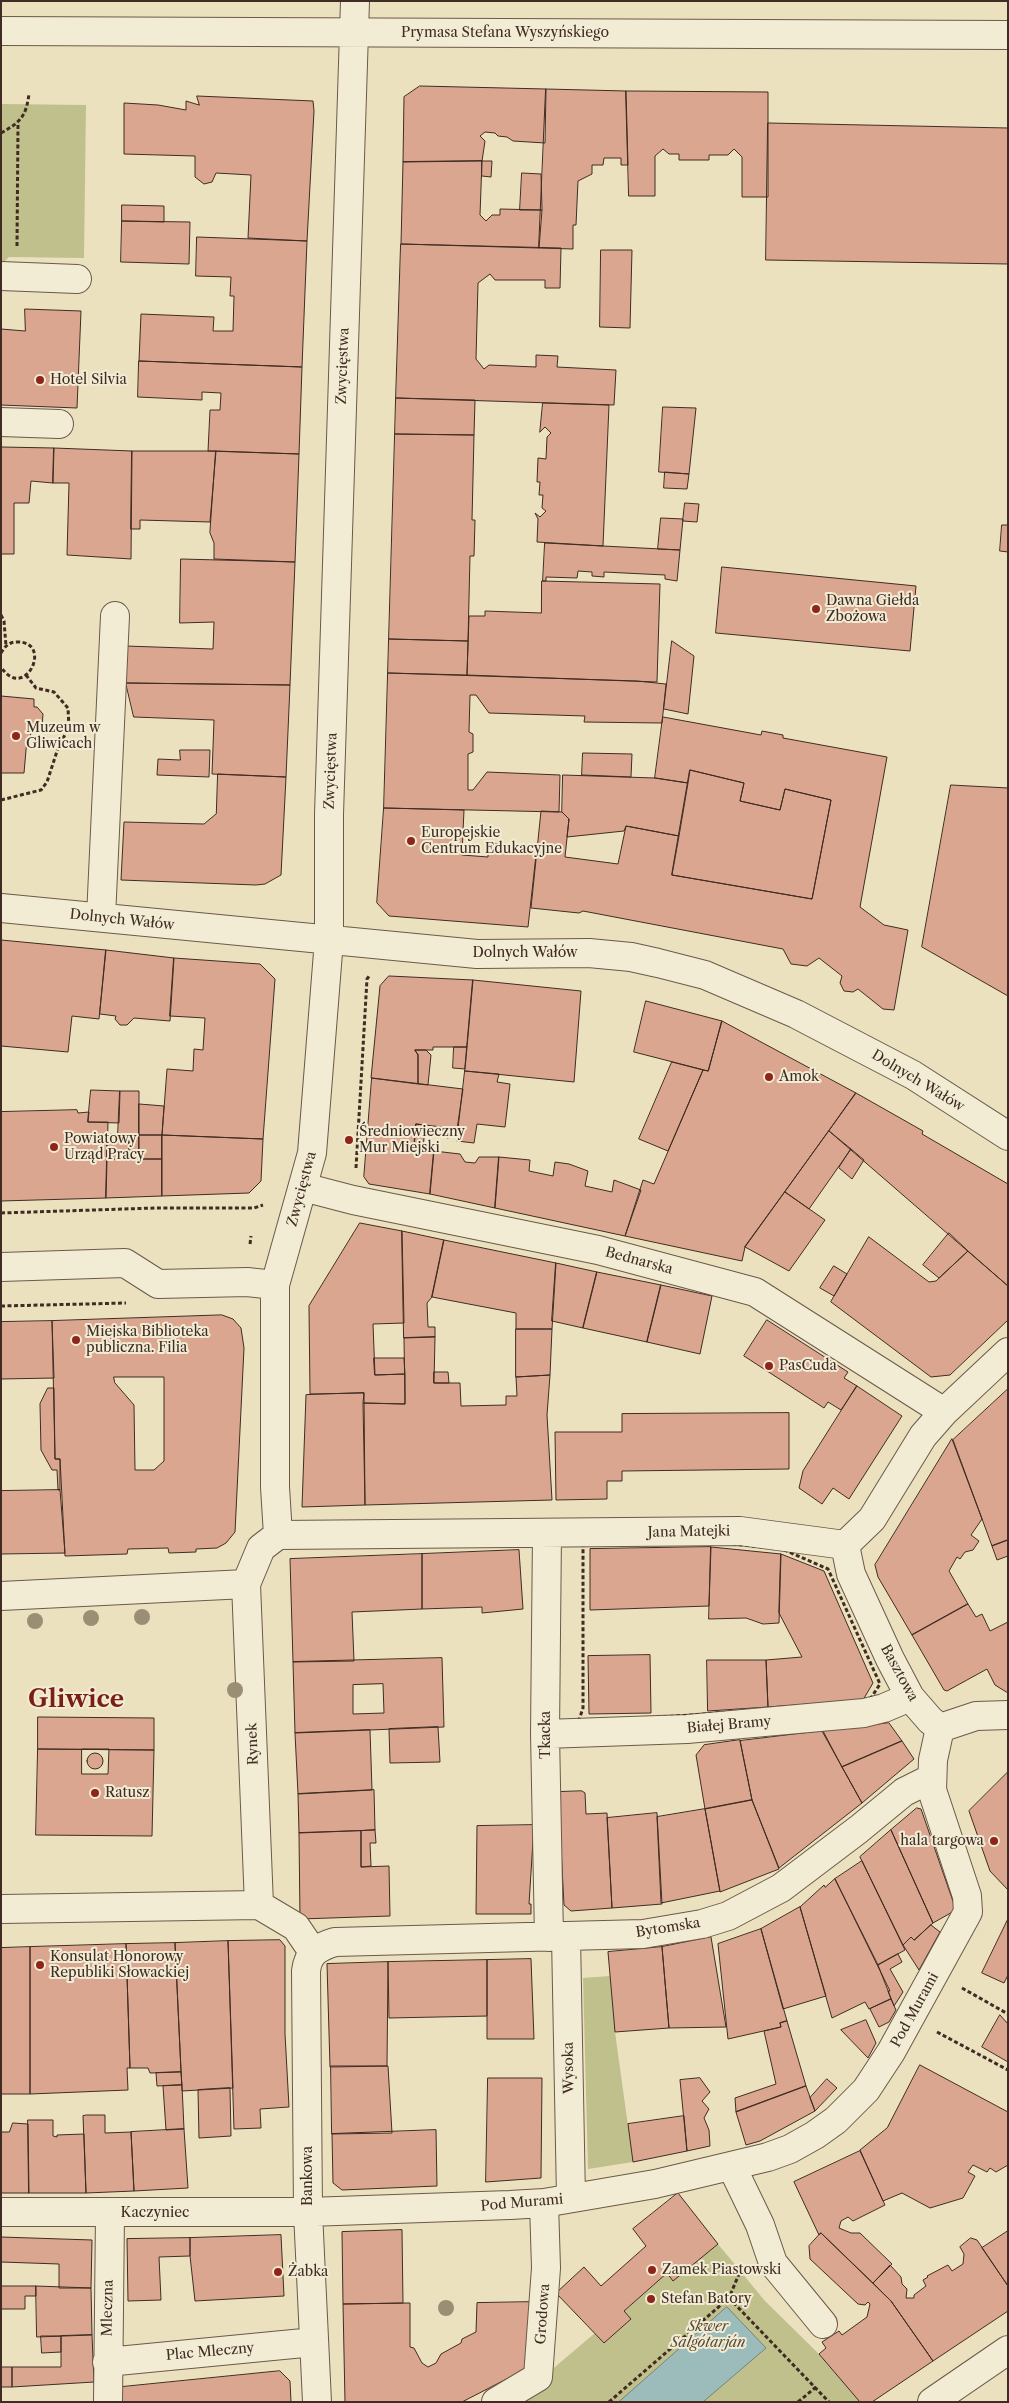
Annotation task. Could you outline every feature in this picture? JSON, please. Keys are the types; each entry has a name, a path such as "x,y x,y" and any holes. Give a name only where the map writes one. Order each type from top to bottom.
{"street":[{"name":"Zwycięstwa","path":"269,1541 275,1487 275,1285 312,1153 329,940 330,804 356,1"},
{"name":"Prymasa Stefana Wyszyńskiego","path":"1,31 1008,34"},
{"path":"1,276 77,279"},
{"path":"1,422 58,424"},
{"path":"101,917 115,616"},
{"name":"Dolnych Wałów","path":"1,908 477,954 606,955 631,957 705,975 787,1010 913,1075 1008,1136"},
{"name":"Bednarska","path":"303,1187 353,1200 598,1250 755,1292 944,1412"},
{"path":"1,1267 125,1263 158,1284 247,1282 275,1285"},
{"path":"845,1545 872,1519 923,1436 944,1412 1008,1352"},
{"name":"Jana Matejki","path":"269,1541 547,1533 740,1531 845,1545"},
{"name":"Tkacka","path":"547,1533 546,1734 558,1937"},
{"name":"Rynek","path":"259,1905 246,1584 269,1541"},
{"name":"Basztowa","path":"845,1545 851,1574 910,1697 930,1720 940,1728"},
{"path":"1,1596 246,1584"},
{"name":"Białej Bramy","path":"546,1734 687,1729 864,1713 884,1708 910,1697"},
{"path":"932,1778 933,1760 940,1728 976,1716 1008,1715"},
{"name":"Bytomska","path":"313,1952 322,1946 335,1942 643,1934 702,1924 728,1916 781,1888 904,1792 932,1778"},
{"name":"Pod Murami","path":"308,2212 544,2203 732,2167 790,2149 836,2120 866,2090 910,2017 965,1919 968,1904 935,1804 932,1778"},
{"path":"1,1909 259,1905 296,1927 313,1952"},
{"name":"Wysoka","path":"558,1937 571,2198"},
{"name":"Bankowa","path":"313,1952 307,1960 306,1971 308,2212 317,2402"},
{"path":"732,2167 760,2225 773,2264 823,2324"},
{"name":"Grodowa","path":"496,2402 538,2378 546,2268 544,2203"},
{"name":"Kaczyniec","path":"1,2212 110,2214 308,2212"},
{"name":"Mleczna","path":"108,2402 110,2214"},
{"name":"Plac Mleczny","path":"107,2362 314,2342"},
{"path":"932,2402 1008,2350"}],"path":[{"path":"1,133 18,124 27,110 29,94"},
{"path":"18,124 18,252"},
{"path":"1,615 4,621 6,646"},
{"path":"1,653 6,646 17,642 28,645 35,655 34,667 26,675 20,677 9,676 1,667"},
{"path":"1,800 41,790 47,782 59,744 68,728 68,708 54,692 36,688 26,675"},
{"path":"356,1171 366,979 372,973"},
{"path":"1,1213 155,1208 254,1208 266,1204"},
{"path":"583,1541 712,1542 782,1549 828,1569 880,1684 871,1698 862,1703 578,1723 583,1708 583,1541"},
{"path":"936,1972 1008,2014"},
{"path":"910,2017 1008,2070"},
{"path":"609,2402 729,2298 744,2263 748,2245 760,2225"},
{"path":"729,2298 829,2402"},
{"path":"798,2402 816,2387"}],"green space":[{"path":"1,104 86,105 84,258 9,257 1,265"},
{"path":"610,1976 615,2032 633,2162 588,2169 583,1978"},
{"name":"Skwer Salgótarján","path":"718,2244 765,2301 819,2354 860,2402 524,2402 534,2396 549,2372 595,2333 604,2342 631,2319 624,2311 667,2273"}],"water":[{"path":"727,2307 766,2348 703,2402 619,2402"}],"building":[{"path":"420,86 546,89 545,143 513,141 507,137 498,136 495,133 485,132 480,136 485,141 482,161 403,162 404,97"},
{"path":"546,89 626,91 628,165 621,165 621,158 604,158 603,165 592,165 592,174 578,181 576,225 573,225 573,249 539,248"},
{"path":"626,91 768,92 768,197 742,197 742,157 734,149 728,155 709,155 709,160 679,160 679,154 669,154 663,149 655,156 655,196 629,196"},
{"path":"197,96 313,101 307,241 248,238 251,175 216,173 212,182 204,184 195,177 195,156 124,154 124,103 158,105 186,110 186,101 199,105"},
{"path":"768,123 1008,128 1008,264 766,260"},
{"path":"482,161 480,215 486,221 492,215 500,215 500,209 542,210 539,248 401,244 403,162"},
{"path":"482,161 492,161 491,177 482,176"},
{"path":"522,173 541,174 542,210 520,210"},
{"path":"122,205 164,206 164,222 122,221"},
{"path":"122,221 190,222 189,264 121,262"},
{"path":"197,237 307,241 302,367 139,361 141,314 214,317 213,331 233,331 234,296 230,296 231,277 196,276"},
{"path":"401,244 561,248 560,288 545,288 545,280 495,280 490,274 478,283 476,359 484,369 489,365 536,367 536,355 558,356 557,367 616,370 614,405 396,398"},
{"path":"601,250 632,250 630,328 600,327"},
{"name":"Hotel Silvia","path":"25,309 81,311 77,408 1,405 1,329 25,331"},
{"path":"139,361 302,367 299,454 208,451 210,410 220,410 221,393 202,392 202,400 138,397"},
{"path":"396,398 475,400 474,435 395,434"},
{"path":"543,403 609,405 603,546 537,542 538,519 535,513 540,517 546,511 542,508 543,495 539,495 540,482 537,482 538,458 546,459 547,437 551,433 545,427 540,432"},
{"path":"663,407 696,408 689,474 659,472"},
{"path":"395,434 474,435 472,520 475,520 474,556 470,556 468,641 389,639"},
{"path":"1,447 54,448 53,483 31,481 29,503 14,503 14,554 1,554"},
{"path":"54,448 132,451 131,559 67,555 69,483 53,483"},
{"path":"132,451 216,451 210,522 140,520 140,529 131,529"},
{"path":"216,451 299,454 295,562 214,559 214,543 210,533"},
{"path":"665,472 689,474 687,489 664,488"},
{"path":"685,503 699,504 697,522 683,521"},
{"path":"661,518 683,519 680,550 658,549"},
{"path":"1002,525 1008,525 1008,552 1000,551"},
{"path":"545,543 680,550 677,581 665,579 665,575 604,572 604,577 592,576 592,572 578,571 577,578 546,577 546,581 543,581"},
{"path":"181,559 295,562 290,685 126,683 126,646 213,649 214,622 180,623"},
{"name":"Dawna Giełda Zbożowa","path":"722,567 916,586 910,651 716,633"},
{"path":"542,581 660,584 657,682 467,675 469,616 485,616 485,611 541,613"},
{"path":"389,639 468,641 467,675 388,673"},
{"path":"672,641 694,656 688,714 664,709"},
{"path":"388,673 637,681 666,684 662,723 584,722 585,716 489,713 476,695 470,695 469,732 473,734 473,752 468,754 468,790 473,790 487,772 560,775 559,812 384,808"},
{"path":"126,683 290,685 286,777 212,774 214,720 134,717"},
{"name":"Muzeum w Gliwicach","path":"1,696 34,699 34,707 37,707 43,714 42,727 35,732 31,732 30,739 27,739 24,773 1,773"},
{"path":"663,717 761,735 762,731 783,735 783,738 887,757 860,907 884,925 908,930 894,1010 883,1009 858,989 853,992 844,991 840,983 842,976 819,958 807,966 791,964 783,949 583,911 579,913 531,908 541,811 562,812 569,819 565,857 618,864 626,826 679,836 672,875 812,899 831,800 785,789 780,810 740,801 744,783 690,770 688,783 655,778"},
{"path":"180,750 210,750 209,777 157,775 158,759 180,760"},
{"path":"583,753 632,754 631,777 582,775"},
{"path":"690,770 744,783 740,801 780,810 785,789 831,800 812,899 672,875"},
{"path":"218,774 286,777 281,875 265,884 256,885 121,880 124,822 204,824 216,814"},
{"path":"563,775 655,778 688,783 679,836 626,826 624,831 567,837 569,819 562,812"},
{"path":"951,785 1008,788 1008,996 922,947"},
{"path":"384,808 464,810 462,855 488,857 488,843 537,846 528,927 389,916 377,903"},
{"path":"1,940 106,950 99,1019 72,1016 68,1052 1,1046"},
{"path":"106,950 174,958 170,1021 134,1018 127,1025 120,1025 115,1019 116,1016 100,1014"},
{"path":"174,958 260,964 275,979 263,1139 162,1135 167,1069 193,1071 194,1049 203,1050 205,1018 170,1016"},
{"path":"389,976 473,980 467,1047 433,1047 433,1050 415,1050 418,1055 418,1084 371,1078 380,986"},
{"path":"473,980 581,991 574,1082 465,1071"},
{"path":"646,1001 722,1021 708,1071 634,1052"},
{"path":"722,1021 856,1093 745,1247 742,1261 625,1236 643,1180 654,1184 703,1070 708,1071"},
{"path":"454,1047 467,1047 465,1069 453,1068"},
{"path":"415,1050 426,1050 431,1055 428,1085 418,1084 418,1055"},
{"path":"672,1062 703,1070 668,1151 639,1139"},
{"path":"465,1071 499,1074 497,1082 510,1084 505,1127 477,1124 474,1143 457,1141"},
{"path":"372,1078 463,1089 456,1136 447,1138 443,1133 442,1127 416,1124 414,1149 434,1151 430,1194 369,1184 364,1177"},
{"path":"91,1090 120,1091 119,1123 88,1122"},
{"path":"120,1091 139,1091 139,1135 118,1135"},
{"path":"856,1093 923,1131 922,1134 1008,1184 1008,1286 829,1131"},
{"path":"139,1104 164,1106 162,1135 139,1135"},
{"name":"Powiatowy Urząd Pracy","path":"77,1110 78,1113 89,1112 88,1122 108,1122 106,1198 1,1201 1,1112"},
{"path":"416,1124 425,1125 423,1150 414,1149"},
{"path":"829,1131 851,1149 809,1209 785,1192"},
{"path":"107,1134 129,1135 129,1159 107,1159"},
{"path":"129,1135 139,1135 139,1159 129,1159"},
{"path":"139,1135 162,1135 162,1159 139,1159"},
{"path":"162,1135 263,1139 261,1181 249,1193 162,1196"},
{"path":"851,1149 864,1160 852,1179 839,1168"},
{"path":"434,1151 460,1154 465,1162 475,1163 479,1157 499,1157 495,1208 430,1194"},
{"path":"499,1157 530,1160 529,1171 553,1176 555,1162 569,1164 588,1171 585,1186 612,1192 614,1180 641,1190 625,1236 495,1208"},
{"path":"107,1159 162,1159 162,1196 106,1198"},
{"path":"785,1192 825,1220 789,1271 745,1247"},
{"path":"360,1223 402,1231 404,1323 373,1324 375,1375 405,1374 405,1404 363,1403 364,1393 310,1394 309,1306"},
{"path":"402,1231 444,1240 432,1297 427,1303 428,1327 435,1327 435,1337 404,1338"},
{"path":"949,1233 968,1251 939,1278 923,1265"},
{"path":"869,1237 929,1282 936,1281 968,1251 1008,1286 1008,1320 950,1375 931,1377 831,1302"},
{"path":"444,1240 556,1263 552,1329 516,1329 516,1313 432,1297"},
{"path":"556,1263 597,1272 583,1328 552,1321"},
{"path":"834,1266 847,1274 834,1296 820,1288"},
{"path":"597,1272 661,1285 647,1342 583,1328"},
{"path":"661,1285 712,1296 700,1354 647,1342"},
{"path":"222,1315 233,1319 241,1328 244,1348 235,1532 226,1543 217,1548 196,1549 196,1552 169,1553 168,1548 128,1549 127,1554 65,1556 60,1459 55,1459 52,1321","holes":["114,1377 164,1377 164,1461 154,1470 135,1470 134,1405 115,1383"]},
{"path":"767,1320 848,1372 844,1378 857,1386 841,1410 828,1402 824,1408 744,1356"},
{"path":"52,1321 54,1378 1,1379 1,1322"},
{"path":"516,1329 552,1329 550,1375 516,1377"},
{"path":"435,1337 434,1383 460,1383 461,1406 506,1405 506,1396 517,1396 516,1377 550,1375 547,1415 552,1500 365,1505 363,1403 405,1404 404,1338"},
{"path":"374,1358 404,1358 405,1374 375,1375"},
{"path":"434,1372 448,1372 449,1383 434,1383"},
{"path":"857,1386 902,1416 849,1499 833,1488 822,1504 799,1488 803,1471"},
{"path":"48,1388 54,1388 55,1459 60,1459 60,1490 58,1490 57,1470 52,1470 41,1450 40,1404"},
{"path":"1008,1389 1008,1540 992,1546 953,1440"},
{"path":"364,1393 365,1505 302,1507 306,1395"},
{"path":"789,1413 789,1469 622,1471 622,1481 607,1481 607,1499 556,1500 555,1432 622,1432 622,1414"},
{"path":"952,1439 982,1519 971,1535 979,1541 973,1550 965,1552 960,1559 957,1557 949,1571 968,1604 912,1635 878,1577 875,1565"},
{"path":"60,1490 65,1553 1,1554 1,1491"},
{"path":"1008,1540 1008,1556 997,1560 992,1546"},
{"path":"711,1547 709,1606 590,1610 590,1549"},
{"path":"711,1547 781,1554 779,1623 763,1624 746,1618 709,1619"},
{"path":"519,1550 523,1609 482,1613 482,1607 422,1609 422,1554"},
{"path":"422,1554 422,1609 352,1612 354,1661 293,1662 290,1559"},
{"path":"781,1554 824,1571 873,1683 863,1700 768,1707 766,1660 802,1657 779,1613"},
{"path":"968,1604 976,1617 982,1614 990,1631 1008,1622 1008,1693 995,1685 987,1669 947,1691 944,1690 912,1635"},
{"path":"650,1655 651,1713 589,1714 588,1656"},
{"path":"442,1658 444,1727 295,1733 293,1662","holes":["383,1684 384,1713 353,1714 353,1685"]},
{"path":"707,1660 766,1660 768,1707 708,1711"},
{"path":"38,1717 154,1718 154,1750 38,1749"},
{"path":"889,1723 902,1741 842,1767 823,1731"},
{"path":"438,1727 440,1762 390,1763 389,1729"},
{"path":"370,1730 372,1790 298,1794 295,1733"},
{"path":"822,1731 862,1803 779,1868 752,1800 740,1741"},
{"path":"740,1740 752,1800 705,1809 696,1755 704,1745"},
{"path":"902,1741 914,1759 862,1803 842,1767"},
{"name":"Ratusz","path":"38,1749 154,1750 152,1836 36,1835"},
{"path":"82,1749 109,1749 108,1774 82,1774"},
{"path":"95,1753 101,1755 103,1761 101,1767 95,1769 89,1767 87,1761 89,1755"},
{"name":"hala targowa","path":"1008,1772 1008,1890 990,1871 969,1811"},
{"path":"374,1790 375,1830 299,1833 298,1794"},
{"path":"582,1791 585,1793 586,1814 607,1813 612,1908 571,1911 564,1905 558,1792"},
{"path":"752,1800 779,1869 720,1892 705,1809"},
{"path":"917,1808 921,1809 956,1910 933,1923 891,1830"},
{"path":"705,1809 720,1891 661,1903 657,1817"},
{"path":"657,1813 662,1904 612,1908 607,1818"},
{"path":"534,1825 529,1904 531,1904 531,1914 476,1914 477,1826"},
{"path":"375,1830 376,1843 370,1843 371,1866 361,1867 361,1831"},
{"path":"891,1830 933,1923 914,1940 911,1937 903,1945 860,1857"},
{"path":"361,1831 361,1867 389,1866 390,1916 300,1919 299,1833"},
{"path":"862,1861 905,1950 878,1965 835,1879"},
{"path":"835,1879 890,1991 888,1991 891,1999 869,2009 865,2002 832,2018 800,1907 824,1885 825,1887"},
{"path":"800,1907 826,1996 783,2009 761,1929"},
{"path":"1008,1919 1008,1975 1004,1983 982,1973"},
{"path":"931,1925 940,1932 919,1970 903,1945 911,1937 914,1940"},
{"path":"761,1929 787,2021 780,2023 781,2027 728,2039 718,1944"},
{"path":"711,1937 726,2027 669,2028 662,1947"},
{"path":"280,1940 285,1946 285,2034 289,2107 260,2109 261,2128 234,2129 228,1941"},
{"path":"228,1941 233,2088 182,2091 175,1943"},
{"path":"175,1943 181,2072 150,2073 148,2068 130,2068 126,1944"},
{"path":"126,1944 130,2068 127,2068 128,2090 30,2094 30,1947"},
{"path":"30,1947 30,2094 1,2094 1,1948"},
{"path":"662,1947 669,2028 615,2032 608,1952"},
{"path":"898,1954 902,1962 890,1969 903,1992 894,2006 878,1965"},
{"path":"531,1959 534,2039 487,2039 487,1960"},
{"path":"487,1960 487,2016 389,2018 388,1962"},
{"path":"388,1962 387,2066 330,2067 327,1964"},
{"path":"891,1999 896,2010 889,2022 879,2027 870,2009"},
{"path":"1000,2015 1008,2024 1008,2062 982,2047"},
{"path":"866,2020 876,2043 868,2058 841,2030"},
{"path":"787,2021 806,2086 736,2112 735,2098 776,2084 764,2031 781,2027 780,2023"},
{"path":"920,2065 1008,2112 1008,2165 996,2172 990,2168 987,2172 973,2165 968,2172 975,2176 963,2198 930,2208 902,2193 883,2201 860,2150 887,2128"},
{"path":"331,2066 388,2066 392,2133 332,2134"},
{"path":"181,2072 182,2085 157,2086 156,2073"},
{"path":"488,2078 542,2078 541,2178 486,2182"},
{"path":"700,2078 710,2092 702,2101 709,2109 704,2118 709,2130 710,2146 687,2151 680,2080"},
{"path":"827,2079 837,2088 815,2111 810,2098"},
{"path":"182,2085 184,2129 166,2130 163,2086"},
{"path":"806,2086 815,2111 760,2141 746,2145 736,2112"},
{"path":"230,2088 231,2136 199,2138 198,2090"},
{"path":"105,2115 105,2133 131,2132 134,2191 86,2193 83,2116"},
{"path":"684,2116 687,2151 633,2162 628,2124"},
{"path":"28,2120 53,2120 53,2136 57,2137 57,2135 84,2134 86,2193 29,2193"},
{"path":"13,2123 28,2124 29,2193 1,2193 1,2132 9,2132"},
{"path":"184,2129 188,2188 134,2191 131,2132"},
{"path":"436,2130 437,2186 342,2190 333,2183 332,2134"},
{"path":"860,2151 885,2205 853,2221 848,2217 841,2221 839,2228 851,2233 860,2233 892,2264 873,2283 821,2233 819,2235 794,2182"},
{"name":"Zamek Piastowski","path":"678,2193 718,2244 673,2281 667,2273 624,2311 631,2319 604,2343 556,2293 584,2267 601,2286 646,2246 633,2229"},
{"path":"402,2230 403,2303 343,2304 342,2232"},
{"path":"1008,2231 1008,2286 982,2248"},
{"path":"821,2233 891,2301 933,2361 872,2402 860,2402 819,2354 826,2348 822,2342 839,2331 842,2335 867,2317 870,2304 868,2302 865,2305 858,2304 810,2259 809,2246"},
{"path":"281,2235 284,2296 195,2301 190,2238"},
{"path":"1,2237 92,2240 91,2288 59,2288 59,2264 1,2262"},
{"path":"190,2238 190,2256 159,2257 161,2300 128,2301 127,2239"},
{"path":"971,2238 977,2240 1008,2286 1008,2311 933,2361 891,2301 873,2283 890,2265 901,2277 902,2284 907,2289 906,2298 914,2298 914,2295 926,2286 923,2280 927,2276 948,2265 952,2271 963,2264 964,2254 960,2247"},
{"path":"1,2286 36,2286 36,2296 25,2296 25,2309 1,2309"},
{"path":"36,2286 91,2288 92,2335 37,2337"},
{"path":"533,2302 524,2370 462,2402 345,2402 343,2304 410,2303 410,2347 414,2348 422,2363 428,2367 436,2363 441,2354 461,2343 462,2339 476,2332 477,2303"},
{"path":"92,2335 94,2382 12,2387 12,2367 61,2367 61,2336"},
{"path":"41,2336 61,2336 61,2352 42,2353"},
{"path":"1,2367 12,2367 12,2387 1,2387"},
{"path":"280,2371 290,2381 291,2402 122,2402 122,2387"}],"place":[{"name":"Hotel Silvia","path":"40,380"},
{"name":"Dawna Giełda Zbożowa","path":"816,609"},
{"name":"Muzeum w Gliwicach","path":"16,736"},
{"name":"Europejskie Centrum Edukacyjne","path":"411,841"},
{"name":"Amok","path":"769,1077"},
{"name":"Średniowieczny Mur Miejski","path":"349,1140"},
{"name":"Powiatowy Urząd Pracy","path":"54,1147"},
{"name":"Miejska Biblioteka publiczna. Filia","path":"76,1340"},
{"name":"PasCuda","path":"769,1366"},
{"name":"Ratusz","path":"95,1793"},
{"name":"hala targowa","path":"994,1841"},
{"name":"Konsulat Honorowy Republiki Słowackiej","path":"40,1965"},
{"name":"Zamek Piastowski","path":"652,2270"},
{"name":"Żabka","path":"278,2272"},
{"name":"Stefan Batory","path":"651,2299"}],"district":[{"name":"Gliwice","path":"76,1700"}]}
